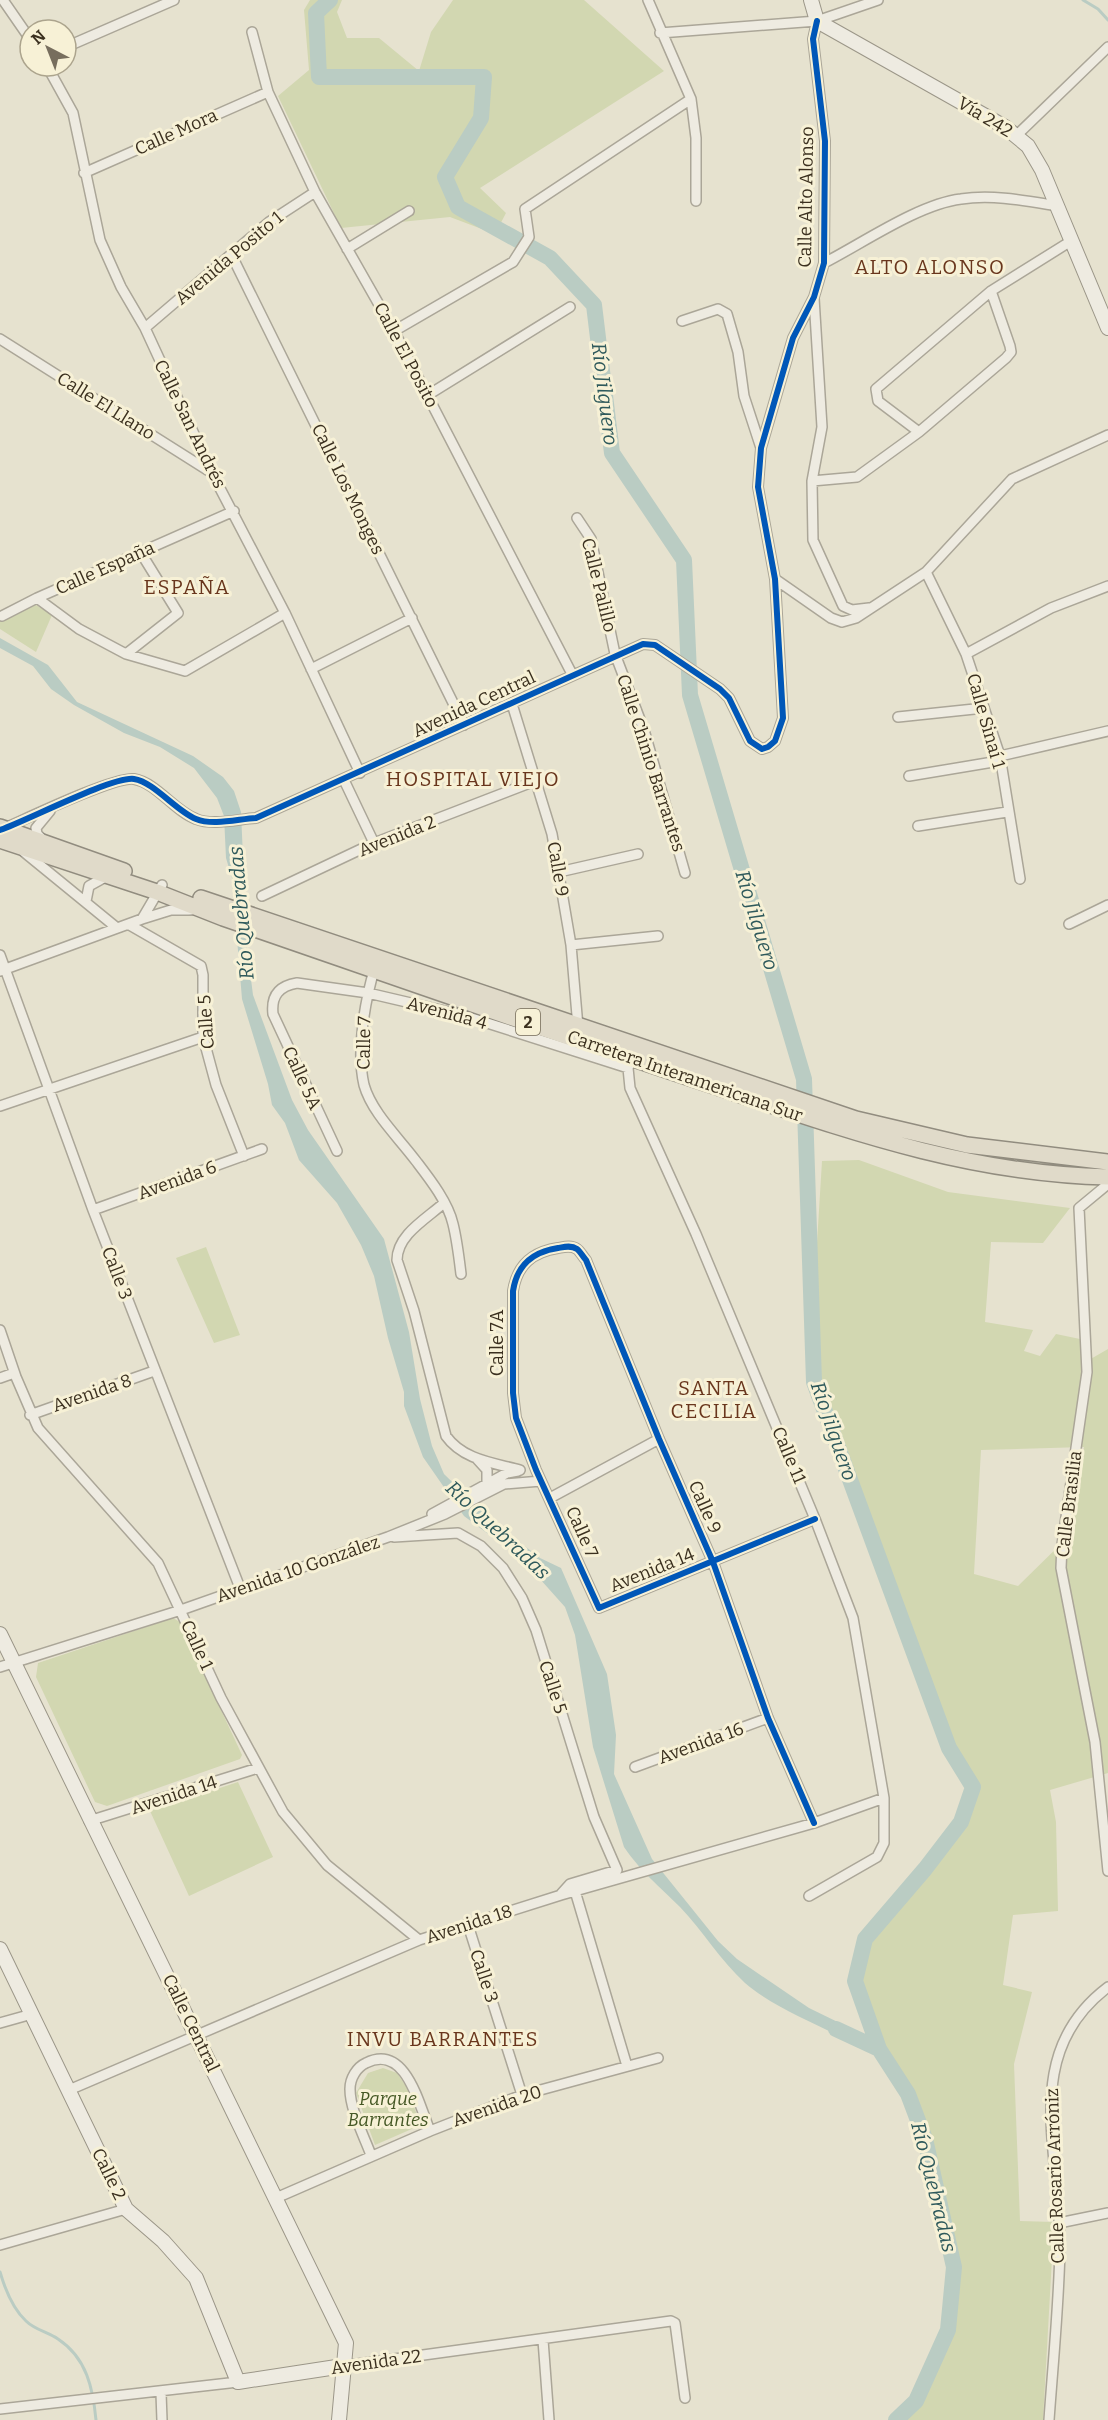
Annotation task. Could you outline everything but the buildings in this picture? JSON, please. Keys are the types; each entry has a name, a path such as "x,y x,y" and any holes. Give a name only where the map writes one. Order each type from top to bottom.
{"highway":[{"name":"Carretera Interamericana Sur","path":"1,831 50,846 216,911 377,963 577,1032 633,1058 865,1137 934,1155 1083,1176 1108,1175"},
{"name":"Carretera Interamericana Sur","path":"1,831 18,846 107,876 160,888"},
{"name":"Carretera Interamericana Sur","path":"633,1058 783,1094 856,1119 967,1145 1108,1162"}],"main road":[{"path":"811,0 817,21"},
{"name":"Vía 242","path":"817,21 1017,135 1028,146 1058,206 1108,328"},
{"name":"Calle Central","path":"0,1634 346,2343 339,2420"},
{"name":"Calle 2","path":"0,1949 126,2209 163,2241 196,2278 238,2382"},
{"name":"Avenida 22","path":"238,2382 343,2366"}],"street":[{"path":"3,0 18,22"},
{"path":"78,42 174,0"},
{"path":"648,0 660,33 691,99 696,138 696,201"},
{"path":"660,33 817,21 878,0"},
{"name":"Calle Alto Alonso","path":"775,579 758,487 761,448 793,339 814,297 824,263 825,141 813,39 817,21"},
{"name":"Calle El Posito","path":"252,32 268,92 315,192 394,331 572,674"},
{"path":"1017,135 1108,47"},
{"name":"Calle San Andrés","path":"54,78 73,113 100,240 121,286 145,328 212,473 234,511 285,613 360,773"},
{"name":"Calle Mora","path":"84,172 268,92"},
{"path":"394,331 513,262 529,237 525,209 691,99"},
{"name":"Avenida Posito 1","path":"145,328 268,222 315,192"},
{"path":"824,263 932,206 962,198 1010,199 1058,206"},
{"path":"347,249 409,211"},
{"path":"919,432 878,401 876,389 991,291 1071,241"},
{"name":"Calle Los Monges","path":"231,254 464,725"},
{"path":"812,481 857,477 919,432 1011,352 991,291"},
{"path":"814,297 822,427 812,481 813,540 843,606 852,610 874,608"},
{"path":"428,395 570,307"},
{"path":"682,321 718,309 728,314 738,352 744,396 761,448"},
{"name":"Calle El Llano","path":"0,339 212,473"},
{"path":"775,579 831,618 843,622 856,618 926,572 1012,480 1108,435"},
{"name":"Calle España","path":"37,598 234,511"},
{"name":"Calle Palillo","path":"577,518 591,539 615,654"},
{"path":"126,654 178,613 141,553"},
{"name":"Calle Sinaí 1","path":"926,572 966,654 984,708 999,759 1020,879"},
{"name":"Avenida Central","path":"1,831 130,779 142,782 190,816 210,822 256,818 512,704 615,654 643,644 655,645 708,679 729,698 750,741 762,748 775,741 783,718 775,579"},
{"path":"966,654 1051,608 1108,586"},
{"path":"2,616 37,598"},
{"name":"Calle España","path":"37,598 79,629 126,654 185,671 285,613"},
{"path":"311,669 412,618"},
{"name":"Calle Chinio Barrantes","path":"615,654 644,730 685,873"},
{"name":"Calle 9","path":"512,704 552,834 571,945 577,1032"},
{"path":"898,717 984,708"},
{"path":"909,776 999,759 1108,731"},
{"path":"344,780 374,843"},
{"name":"Avenida 2","path":"262,896 374,843 535,781"},
{"path":"50,846 37,834 36,828 51,809"},
{"path":"918,826 1007,812"},
{"path":"18,846 117,928"},
{"path":"559,872 638,854"},
{"path":"86,901 89,886 107,876"},
{"path":"142,919 160,888"},
{"path":"1069,924 1108,905"},
{"path":"3,970 171,910 216,911"},
{"name":"Calle 5","path":"128,924 201,966 203,1037 216,1085 244,1156"},
{"path":"571,945 658,936"},
{"name":"Calle 3","path":"0,955 3,970 154,1371 240,1588"},
{"name":"Calle 7","path":"377,963 364,1011 362,1067 364,1085 369,1099 418,1163 444,1203 453,1222 461,1274"},
{"name":"Avenida 4","path":"272,1004 279,990 286,984 297,983 368,993 633,1058"},
{"name":"Calle 5A","path":"272,1004 273,1014 337,1151"},
{"path":"0,1106 203,1037"},
{"name":"Calle 11","path":"633,1058 630,1088 696,1234 815,1519 853,1618 884,1798 884,1843 877,1857 809,1896"},
{"name":"Avenida 6","path":"93,1210 262,1149"},
{"name":"Calle Brasilia","path":"1108,1184 1079,1208 1086,1372 1062,1545 1061,1569 1095,1742 1108,1871"},
{"path":"444,1203 407,1235 397,1252 397,1260 414,1311 446,1436 457,1448 477,1459 520,1470"},
{"name":"Calle 9","path":"568,1246 576,1249 586,1260 659,1439 713,1562 768,1718 814,1823"},
{"name":"Calle 7A","path":"536,1470 516,1418 513,1393 515,1275 522,1265 546,1250 568,1246"},
{"name":"Calle 1","path":"0,1330 30,1414 49,1441 158,1563 258,1768 283,1812 317,1855 388,1917 419,1940"},
{"name":"Avenida 8","path":"30,1414 154,1371"},
{"path":"0,1378 14,1373"},
{"path":"550,1498 659,1439"},
{"path":"477,1459 487,1470 483,1489"},
{"name":"Calle 7","path":"536,1470 599,1608"},
{"name":"Avenida 10 González","path":"0,1667 181,1610 388,1537 444,1511 507,1473 536,1470"},
{"name":"Avenida 10 González","path":"483,1489 541,1480"},
{"name":"Avenida 14","path":"599,1608 815,1519"},
{"name":"Calle 5","path":"388,1537 458,1533 470,1538 502,1568 522,1598 536,1630 594,1817 617,1870 570,1884 561,1895"},
{"name":"Avenida 16","path":"635,1767 768,1718"},
{"name":"Avenida 14","path":"90,1821 258,1768"},
{"name":"Avenida 18","path":"69,2090 419,1940 561,1895 814,1823 884,1798"},
{"path":"575,1891 627,2066"},
{"name":"Calle 3","path":"468,1925 522,2095"},
{"name":"Calle Rosario Arróniz","path":"1048,2420 1060,2247 1051,2088 1057,2055 1074,2019 1108,1987"},
{"path":"0,2024 32,2014"},
{"path":"371,2156 350,2088 353,2074 364,2063 381,2058 396,2063 408,2078 430,2130"},
{"name":"Avenida 20","path":"276,2198 430,2130 522,2095 658,2058"},
{"path":"0,2245 126,2209"},
{"path":"1059,2223 1108,2213"},
{"name":"Avenida 22","path":"343,2366 673,2321 685,2398"},
{"path":"543,2340 549,2420"},
{"name":"Avenida 22","path":"0,2409 238,2382"},
{"path":"161,2392 162,2420"}],"green space":[{"path":"310,0 342,0 337,12 347,38 379,38 419,71 431,32 453,0 584,0 664,71 480,188 506,213 495,234 450,217 341,228 278,96 309,70 304,10"},
{"path":"36,605 52,615 36,652 0,629 0,620"},
{"path":"859,1160 948,1192 1070,1208 1043,1243 991,1242 985,1322 1033,1330 1024,1351 1040,1356 1056,1334 1080,1339 1082,1364 1108,1349 1108,1773 1050,1790 1056,1822 1058,1911 1013,1915 1003,1985 1032,1992 1014,2064 1020,2221 1054,2222 1043,2420 896,2420 916,2401 948,2330 954,2267 925,2139 908,2094 879,2049 855,1981 863,1949 959,1824 973,1787 949,1748 814,1382 812,1325 822,1161","holes":["1084,1447 1071,1534 1018,1586 974,1574 981,1450"]},
{"path":"206,1247 240,1335 214,1343 176,1258"},
{"path":"173,1618 180,1622 242,1755 240,1759 107,1806 95,1802 36,1677 38,1663"},
{"path":"238,1782 273,1857 189,1896 150,1811"},
{"name":"Parque Barrantes","path":"383,2068 397,2073 406,2086 421,2125 375,2145 356,2093 368,2073"}],"water":[{"path":"0,638 48,665 77,702 193,756 223,777 234,791 241,812 247,948 253,995 292,1100 308,1130 384,1239 409,1332 420,1399 432,1446 444,1474 489,1518 540,1558 561,1568 607,1674 616,1735 614,1774 652,1859 718,1941 737,1959 809,2008 850,2028 854,2039 845,2039 793,2014 745,1983 680,1907 644,1872 624,1847 593,1747 575,1635 565,1607 523,1560 464,1516 423,1457 404,1406 404,1392 388,1338 374,1276 361,1245 337,1203 299,1160 285,1123 272,1105 268,1084 242,999 232,878 226,858 224,816 217,798 194,768 160,747 124,733 74,705 51,689 33,666 0,648"}],"waterway":[{"name":"Río Jilguero","path":"330,0 316,13 319,77 484,77 481,118 445,177 458,207 550,258 594,305 612,453 684,560 690,695 804,1079 814,1382 949,1748 973,1787 961,1822 925,1869 865,1939 855,1981 879,2049"},
{"path":"1083,0 1098,9 1108,20"},
{"name":"Río Quebradas","path":"836,2029 879,2049 908,2094 925,2139 954,2267 948,2330 916,2401 896,2420"},
{"path":"0,2272 10,2298 21,2316 33,2327 54,2337 76,2355 87,2375 96,2420"}],"cycle path":[{"path":"0,830 89,791 108,784 134,779 149,785 196,819 218,822 256,818 643,644 655,645 720,689 729,698 750,741 762,749 775,741 783,718 775,579 758,487 761,448 793,338 814,297 824,263 825,141 813,39 817,21"},
{"path":"814,1823 768,1718 713,1562 659,1439 586,1260 577,1249 565,1247 549,1250 527,1261 518,1274 513,1291 513,1393 516,1418 536,1470 599,1608 815,1519"}],"district":[{"name":"ALTO ALONSO","path":"930,267"},
{"name":"ESPAÑA","path":"187,587"},
{"name":"HOSPITAL VIEJO","path":"473,779"},
{"name":"SANTA CECILIA","path":"714,1400"},
{"name":"INVU BARRANTES","path":"443,2039"}]}
